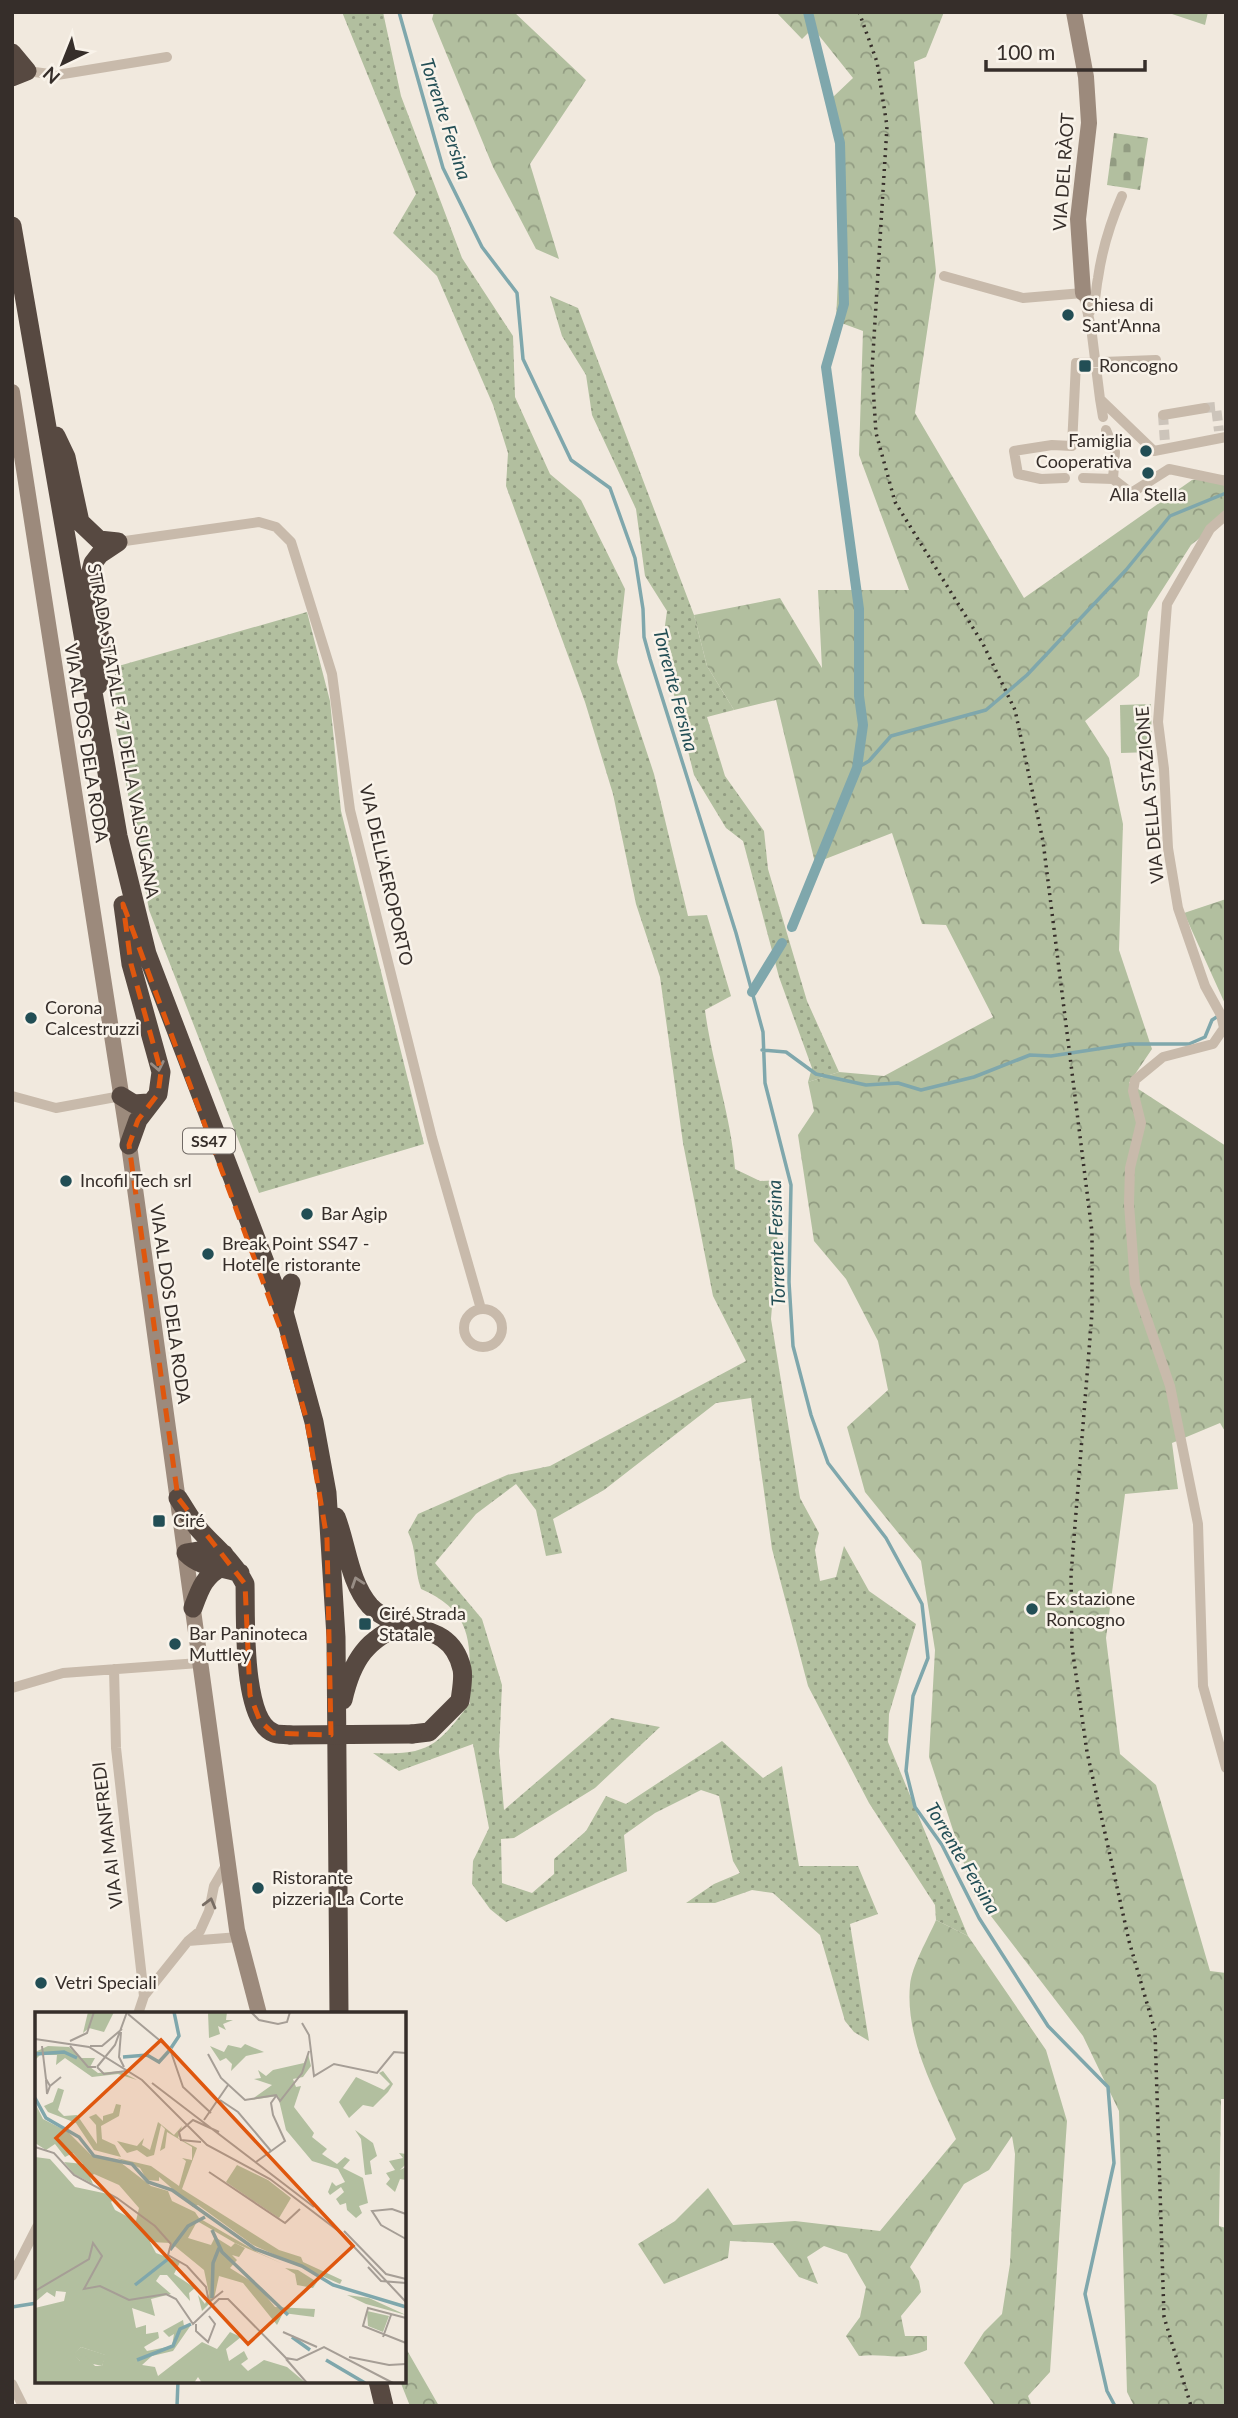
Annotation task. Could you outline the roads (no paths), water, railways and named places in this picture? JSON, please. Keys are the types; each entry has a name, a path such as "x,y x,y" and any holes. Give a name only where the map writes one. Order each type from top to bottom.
{"highway":[{"path":"12,53 20,74"},
{"name":"STRADA STATALE 47 DELLA VALSUGANA","path":"12,226 118,836 147,954 284,1312 314,1422 327,1493 338,1721 339,2012"},
{"name":"STRADA STATALE 47 DELLA VALSUGANA","path":"12,275 123,904 282,1333 307,1422 321,1493 327,1539 329,1637 330,2012"},
{"path":"44,408 66,457 80,522 99,540 118,542"},
{"path":"95,707 102,653 90,575 93,563 100,554 118,542"},
{"path":"123,904 131,964 161,1072 158,1094 148,1103 129,1146"},
{"path":"121,1096 134,1104 148,1103"},
{"path":"240,1198 262,1210"},
{"path":"284,1312 291,1283"},
{"path":"178,1498 245,1584 250,1695 260,1721 273,1733 290,1735 429,1732 460,1702 462,1670 447,1640 426,1628 391,1620 372,1608 357,1588 346,1542 327,1493"},
{"path":"186,1553 195,1563 208,1567 230,1565"},
{"path":"193,1608 201,1585 210,1573 230,1565"},
{"path":"338,1721 348,1680 365,1648 383,1632 405,1625"},
{"path":"372,2406 374,2383"},
{"path":"374,2383 387,2406"}],"main road":[{"name":"VIA DEL RÀOT","path":"1074,12 1074,31 1086,77 1089,123 1078,219 1083,293"},
{"name":"VIA AL DOS DELA RODA","path":"12,392 129,1146 239,1937 258,2012"}],"street":[{"path":"20,74 57,75 167,57"},
{"path":"1088,315 1095,306 1098,277 1113,215 1122,196"},
{"path":"944,276 1023,298 1083,293 1103,417"},
{"path":"1065,478 1041,479 1018,474 1014,451 1052,445 1072,446 1076,363 1156,359"},
{"path":"1100,399 1154,451 1166,446 1222,436"},
{"path":"1163,415 1205,408"},
{"path":"1106,430 1115,452 1113,479"},
{"path":"1166,446 1169,469"},
{"path":"1083,478 1113,479 1131,492 1169,469 1226,481"},
{"name":"VIA DELLA STAZIONE","path":"1226,515 1210,529 1167,604 1158,722 1164,769 1168,848 1178,908 1205,986 1221,1015 1224,1028 1213,1044 1163,1057 1135,1080 1133,1091 1141,1123 1130,1168 1129,1204 1135,1284 1170,1386 1198,1524 1203,1686 1226,1768"},
{"name":"VIA DELL'AEROPORTO","path":"118,542 260,522 276,527 291,542 332,674 350,810 432,1138 481,1309"},
{"path":"12,1096 56,1108 121,1096"},
{"path":"12,1688 63,1673 199,1663"},
{"name":"VIA AI MANFREDI","path":"114,1670 116,1748 144,1996"},
{"name":"VIA AI MANFREDI","path":"139,2012 144,1996 188,1941 200,1931 209,1911 215,1886 228,1862"},
{"path":"188,1941 239,1937"},
{"path":"12,2276 35,2231"},
{"path":"12,2384 23,2406"}],"waterway":[{"name":"Torrente Fersina","path":"399,12 443,168 482,247 517,293 523,359 571,460 610,488 635,558 643,609 644,637 736,933 763,1032 765,1083 791,1185 789,1282 793,1346 811,1415 828,1463 886,1538 922,1604 928,1658 913,1696 906,1771 915,1807 942,1845 979,1918 1048,2026 1108,2087 1114,2163 1085,2294 1107,2391 1115,2406"},
{"path":"792,927 857,768 863,725 859,696 859,609 826,367 844,304 840,143 808,12"},
{"path":"857,768 869,761 891,736 986,710 1027,675 1126,570 1170,516 1226,493"},
{"path":"752,992 782,943"},
{"path":"762,1050 786,1052 816,1074 866,1085 898,1083 921,1090 974,1077 1030,1055 1051,1056 1130,1044 1189,1044 1205,1037 1212,1020 1226,1011"},
{"path":"12,2307 35,2303"},
{"path":"177,2406 178,2383"}],"tunnel":[{"path":"1205,408 1216,407 1219,431"},
{"path":"1163,415 1165,443"}],"railway":[{"path":"859,12 877,62 887,126 872,370 876,433 895,502 983,644 1015,710 1043,841 1092,1232 1092,1313 1071,1575 1072,1647 1087,1752 1129,1941 1155,2031 1164,2317 1191,2406"}],"place":[{"name":"Chiesa di Sant'Anna","path":"1068,315"},
{"name":"Roncogno","path":"1085,366"},
{"name":"Famiglia Cooperativa","path":"1146,451"},
{"name":"Alla Stella","path":"1148,473"},
{"name":"Corona Calcestruzzi","path":"31,1018"},
{"name":"Incofil Tech srl","path":"66,1181"},
{"name":"Bar Agip","path":"307,1214"},
{"name":"Break Point SS47 - Hotel e ristorante","path":"208,1254"},
{"name":"Ciré","path":"159,1521"},
{"name":"Ex stazione Roncogno","path":"1032,1609"},
{"name":"Ciré Strada Statale","path":"365,1624"},
{"name":"Bar Paninoteca Muttley","path":"175,1644"},
{"name":"Ristorante pizzeria La Corte","path":"258,1888"},
{"name":"Vetri Speciali","path":"41,1983"}]}
